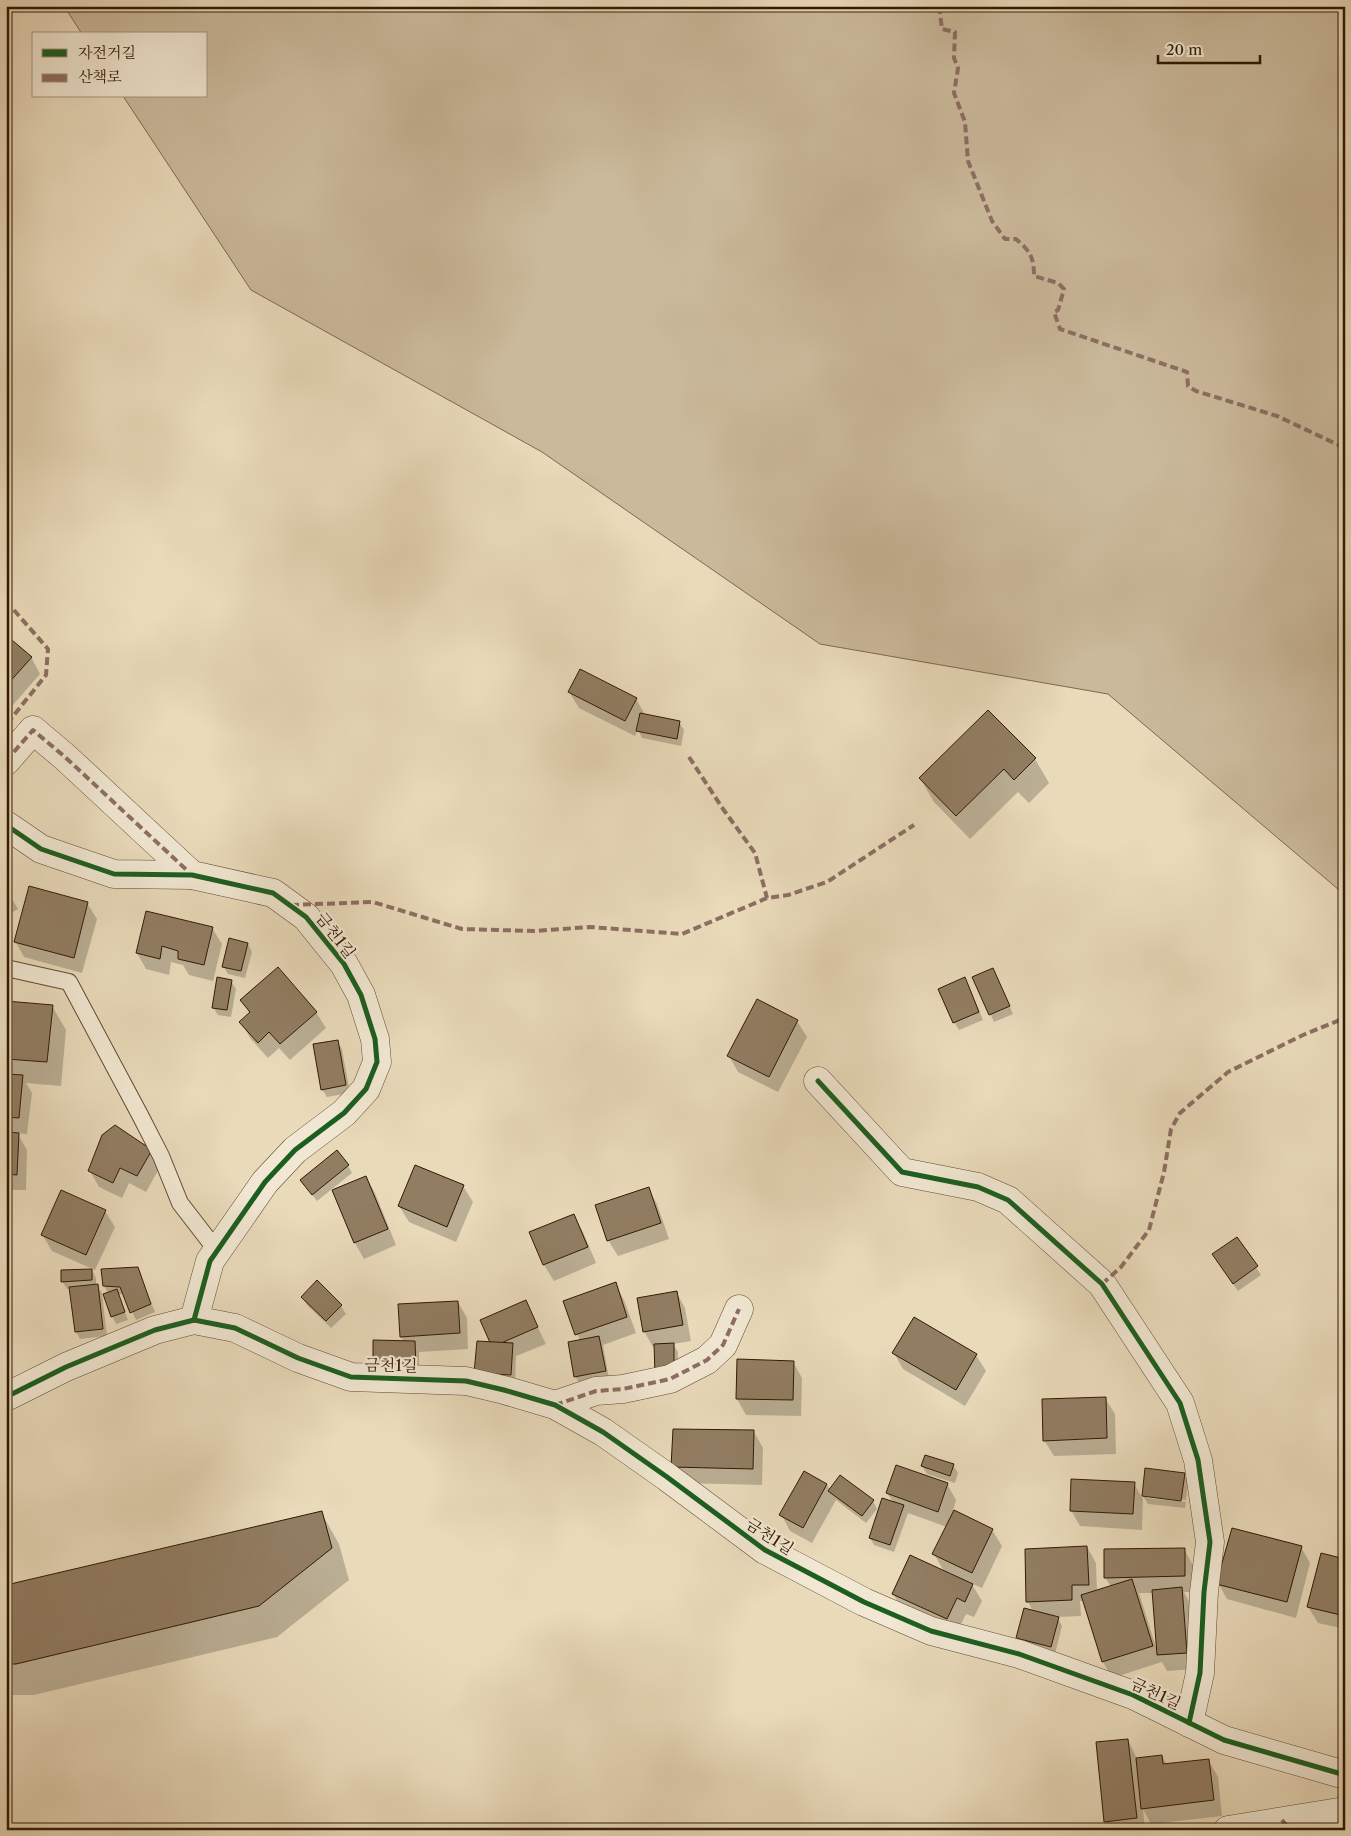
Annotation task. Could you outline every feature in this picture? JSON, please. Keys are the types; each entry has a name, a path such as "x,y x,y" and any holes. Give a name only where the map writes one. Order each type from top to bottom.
{"street":[{"path":"6,761 33,730 65,757 192,875"},
{"name":"금천1길","path":"6,825 41,849 114,874 192,875 272,893 306,916 344,964 360,996 375,1038 376,1062 366,1089 344,1113 295,1150 265,1182 210,1261 194,1320"},
{"path":"818,1081 902,1172 978,1187 1008,1200 1015,1206 1102,1284 1180,1403 1198,1460 1210,1542 1204,1592 1200,1673 1189,1723"},
{"path":"555,1405 596,1391 670,1380 707,1360 723,1345 739,1309"},
{"name":"금천1길","path":"6,1397 66,1368 155,1330 194,1320 235,1328 298,1358 352,1377 466,1381 555,1405 603,1432 765,1550 864,1602 931,1631 1019,1654 1134,1695 1224,1740 1345,1775"},
{"path":"1228,1830 1345,1811"}],"lane":[{"path":"6,968 69,982 161,1156 180,1203 217,1251"}],"shaded area":[{"path":"64,6 1345,6 1345,895 1108,694 820,644 542,452 251,290 124,98 208,98 208,32 81,32"}],"building":[{"path":"6,635 32,657 6,686"},
{"path":"580,669 637,698 625,721 568,692"},
{"path":"988,710 1036,758 1014,780 1004,769 956,816 919,778"},
{"path":"640,713 680,721 677,739 636,731"},
{"path":"29,886 88,902 74,958 14,942"},
{"path":"146,911 213,927 204,965 178,959 178,951 162,946 160,959 136,953"},
{"path":"229,938 248,943 241,971 222,967"},
{"path":"278,967 317,1012 280,1044 269,1032 258,1043 239,1022 250,1012 240,1000"},
{"path":"993,968 1010,1006 989,1015 972,977"},
{"path":"217,977 232,980 227,1010 212,1008"},
{"path":"965,977 979,1012 953,1023 938,989"},
{"path":"757,999 798,1020 769,1077 727,1056"},
{"path":"6,1001 53,1005 47,1062 6,1059"},
{"path":"338,1040 346,1085 321,1090 313,1044"},
{"path":"6,1074 23,1075 19,1118 6,1117"},
{"path":"115,1125 152,1150 137,1176 120,1168 113,1183 88,1171 102,1135"},
{"path":"6,1132 19,1133 17,1175 6,1174"},
{"path":"337,1150 349,1165 312,1195 300,1180"},
{"path":"415,1165 464,1185 447,1227 398,1206"},
{"path":"366,1176 388,1229 354,1243 332,1190"},
{"path":"649,1187 661,1223 607,1241 595,1205"},
{"path":"61,1190 106,1210 86,1255 41,1235"},
{"path":"574,1214 588,1247 543,1265 529,1232"},
{"path":"1237,1237 1258,1266 1233,1284 1212,1254"},
{"path":"138,1267 151,1304 130,1313 120,1287 103,1286 101,1269"},
{"path":"92,1269 92,1280 61,1282 61,1270"},
{"path":"317,1280 342,1305 326,1321 301,1297"},
{"path":"616,1282 627,1317 575,1335 563,1301"},
{"path":"98,1284 103,1329 75,1332 69,1287"},
{"path":"117,1289 125,1312 111,1317 103,1294"},
{"path":"677,1291 683,1325 643,1332 637,1298"},
{"path":"526,1300 538,1327 492,1347 480,1320"},
{"path":"458,1301 460,1333 400,1337 398,1304"},
{"path":"914,1317 977,1354 956,1390 892,1353"},
{"path":"599,1336 606,1371 574,1377 568,1342"},
{"path":"373,1340 415,1341 416,1368 373,1368"},
{"path":"477,1341 513,1343 511,1375 474,1373"},
{"path":"674,1343 674,1374 655,1374 654,1344"},
{"path":"737,1359 794,1361 793,1400 736,1399"},
{"path":"1106,1397 1107,1438 1043,1441 1042,1399"},
{"path":"673,1429 754,1430 753,1469 671,1467"},
{"path":"925,1455 954,1464 950,1476 921,1466"},
{"path":"896,1465 948,1483 938,1512 886,1493"},
{"path":"1145,1468 1185,1473 1181,1501 1142,1496"},
{"path":"804,1471 827,1484 803,1528 779,1515"},
{"path":"840,1475 874,1500 862,1516 828,1491"},
{"path":"1071,1479 1135,1482 1133,1514 1070,1511"},
{"path":"882,1498 904,1505 890,1545 869,1538"},
{"path":"954,1510 993,1529 972,1573 932,1554"},
{"path":"322,1511 332,1548 259,1606 16,1664 6,1664 6,1585"},
{"path":"1232,1528 1302,1546 1287,1602 1216,1584"},
{"path":"1087,1546 1089,1585 1072,1585 1072,1600 1026,1602 1025,1549"},
{"path":"1185,1548 1185,1576 1104,1578 1104,1549"},
{"path":"1321,1553 1345,1559 1345,1616 1307,1607"},
{"path":"910,1555 973,1584 965,1602 957,1598 947,1619 892,1594"},
{"path":"1132,1579 1153,1646 1102,1662 1081,1595"},
{"path":"1182,1587 1187,1653 1157,1655 1152,1590"},
{"path":"1024,1608 1059,1617 1051,1647 1016,1638"},
{"path":"1128,1739 1137,1818 1104,1822 1096,1742"},
{"path":"1162,1755 1163,1764 1209,1759 1214,1800 1141,1809 1136,1758"}],"marked path":[{"path":"939,6 942,29 955,32 954,58 958,68 954,93 965,122 968,161 992,221 1005,239 1016,239 1025,247 1032,259 1034,276 1058,283 1064,289 1058,310 1054,312 1060,329 1187,372 1188,386 1196,391 1277,416 1345,448"},
{"path":"6,601 48,649 46,675 6,725"},
{"path":"6,761 33,730 65,757 192,875"},
{"path":"689,757 755,853 767,898"},
{"path":"291,905 373,902 462,929 534,931 590,927 682,934 767,898 788,895 827,882 914,825"},
{"path":"1102,1284 1121,1267 1149,1230 1164,1172 1171,1129 1180,1113 1228,1072 1303,1035 1345,1018"},
{"path":"555,1405 596,1391 623,1389 670,1379 707,1360 723,1345 739,1309"},
{"path":"1282,1820 1290,1830"}],"cycle path":[{"path":"6,825 41,849 114,874 192,875 273,893 306,917 344,964 361,995 375,1039 377,1062 366,1089 344,1113 295,1150 265,1182 210,1261 194,1320"},
{"path":"818,1081 902,1172 978,1187 1008,1200 1102,1284 1180,1403 1198,1460 1210,1542 1204,1592 1200,1673 1189,1723"},
{"path":"6,1397 66,1367 155,1330 194,1320 235,1328 298,1358 351,1377 466,1381 504,1390 555,1405 603,1432 765,1550 864,1602 931,1631 1019,1654 1133,1695 1224,1740 1345,1775"}]}
